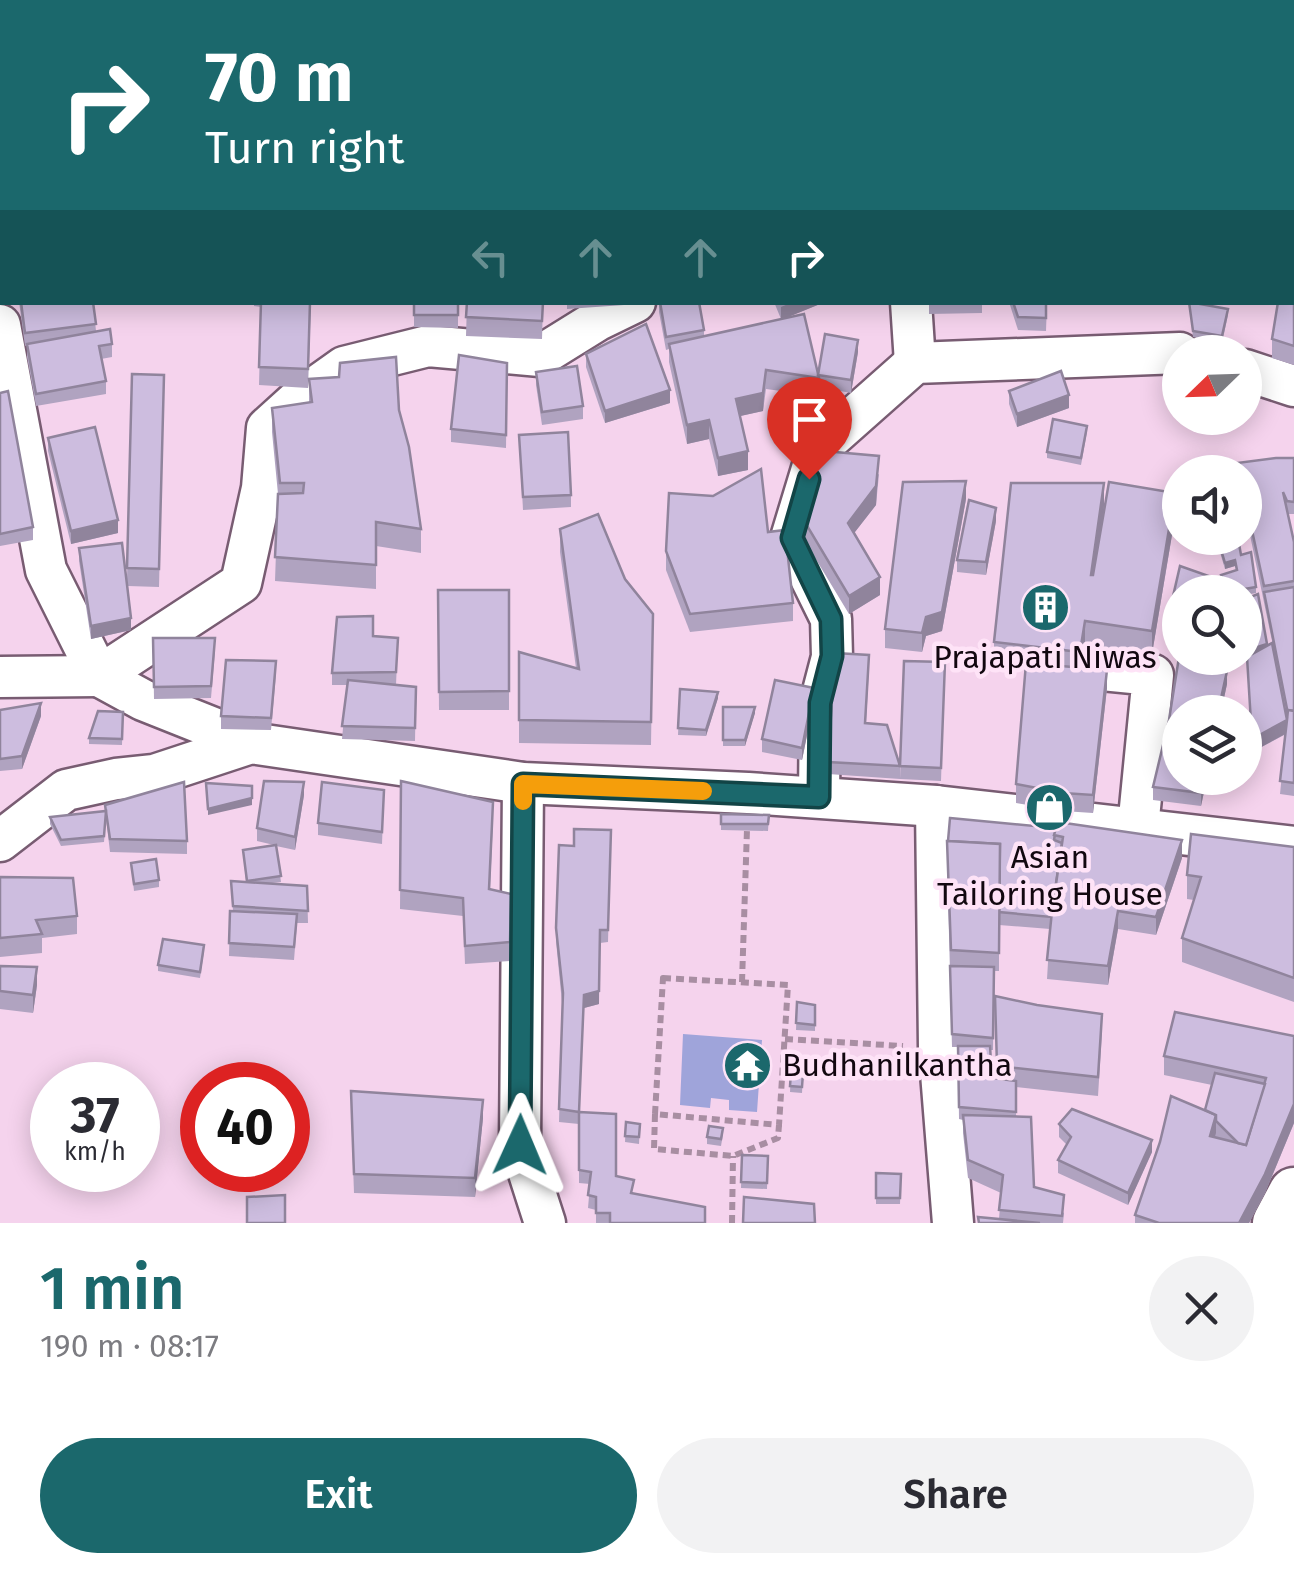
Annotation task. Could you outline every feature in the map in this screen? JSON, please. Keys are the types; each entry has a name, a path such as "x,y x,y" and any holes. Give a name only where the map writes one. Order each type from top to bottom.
{"main road":[{"path":"1278,1223 1294,1193"}],"street":[{"path":"99,676 242,584 262,488 267,428 344,368 428,346 540,356 629,305"},
{"path":"911,305 915,363"},
{"path":"0,325 46,570 99,676"},
{"path":"819,797 820,703 832,656 831,619 792,538 818,450 915,363 1162,354"},
{"path":"1262,376 1294,386"},
{"path":"1082,668 1153,675 1138,828"},
{"path":"0,677 99,676 143,700 251,742 523,784 936,806 1294,847"},
{"path":"0,841 66,790 154,775 251,742"},
{"path":"523,784 520,1145 545,1223"},
{"path":"936,806 939,1048 953,1223"}],"path":[{"path":"742,982 748,793"},
{"path":"663,978 742,982 788,985 778,1138 733,1156 654,1148 663,978"},
{"path":"785,1039 908,1046"},
{"path":"655,1114 778,1125"},
{"path":"732,1223 733,1156"}],"water":[{"path":"683,1034 762,1040 757,1112 729,1110 729,1100 711,1098 710,1108 680,1105"}],"building":[{"path":"21,305 93,305 96,324 25,333"},
{"path":"261,305 310,305 308,369 259,367"},
{"path":"414,305 458,305 458,315 414,315"},
{"path":"467,305 543,305 542,321 466,317"},
{"path":"661,305 700,305 704,330 666,337"},
{"path":"1014,305 1046,305 1046,318 1018,317"},
{"path":"1189,305 1228,309 1222,335 1193,331"},
{"path":"1278,305 1294,305 1294,346 1272,339"},
{"path":"804,314 819,378 766,370 763,393 736,399 748,451 718,458 709,420 687,425 669,344"},
{"path":"646,324 670,390 605,411 586,354"},
{"path":"110,329 112,344 99,346 106,381 36,394 27,344"},
{"path":"825,334 858,340 851,380 818,375"},
{"path":"459,355 507,363 506,435 451,429"},
{"path":"396,357 399,410 409,447 421,529 376,522 376,565 275,557 278,494 303,493 304,483 280,483 272,408 312,402 309,379 339,377 340,363"},
{"path":"577,366 583,406 542,412 536,372"},
{"path":"1061,371 1069,395 1017,414 1009,391"},
{"path":"132,374 164,375 159,569 127,568"},
{"path":"8,391 33,527 0,534 0,393"},
{"path":"1053,419 1087,426 1081,458 1047,452"},
{"path":"95,427 118,520 71,531 48,438"},
{"path":"568,432 571,495 523,497 519,435"},
{"path":"824,451 879,456 876,486 848,523 880,577 849,596 800,514"},
{"path":"1294,458 1294,502 1287,501 1283,492 1294,542 1294,581 1264,586 1257,555 1262,555 1262,460"},
{"path":"761,469 768,532 785,530 793,603 690,614 666,551 669,493 713,496"},
{"path":"966,481 942,612 926,617 922,633 885,629 903,482"},
{"path":"1109,482 1162,491 1165,555 1152,631 1085,621 1080,652 994,642 1011,483 1104,483 1093,575"},
{"path":"969,500 996,508 986,562 957,560"},
{"path":"598,514 625,579 653,614 651,722 519,720 519,652 579,669 560,529"},
{"path":"122,543 131,618 91,626 79,548"},
{"path":"1223,555 1251,555 1254,575 1221,575 1237,570 1235,560 1225,563"},
{"path":"1180,566 1206,575 1178,575"},
{"path":"1294,587 1294,711 1288,710 1288,714 1264,592"},
{"path":"438,590 509,590 509,691 439,692"},
{"path":"373,616 373,636 398,638 396,672 332,673 337,617"},
{"path":"1262,616 1267,644 1262,646"},
{"path":"153,638 215,638 211,686 154,687"},
{"path":"1272,643 1287,720 1262,734 1262,695 1249,695 1248,675 1262,675 1262,649"},
{"path":"835,653 869,655 865,723 887,725 900,766 828,762"},
{"path":"226,660 276,661 271,718 221,716"},
{"path":"904,661 945,662 941,768 900,766"},
{"path":"1026,663 1107,670 1093,795 1016,784"},
{"path":"1176,675 1226,675 1222,695 1173,695"},
{"path":"348,680 416,687 415,728 342,726"},
{"path":"775,680 814,688 802,748 762,739"},
{"path":"680,689 718,692 706,730 678,728"},
{"path":"41,703 22,756 0,759 0,710"},
{"path":"723,707 755,707 745,740 723,740"},
{"path":"1288,710 1294,711 1294,783 1280,781"},
{"path":"98,711 123,712 122,739 89,738"},
{"path":"1162,749 1162,788 1153,787"},
{"path":"264,781 304,782 295,837 257,828"},
{"path":"401,781 493,802 489,889 511,894 510,942 465,946 463,898 400,890"},
{"path":"184,782 187,841 110,839 105,805"},
{"path":"322,782 384,790 382,832 318,823"},
{"path":"206,783 252,786 252,798 208,809"},
{"path":"106,811 104,836 61,840 50,817"},
{"path":"721,814 769,815 768,824 721,824"},
{"path":"950,818 1056,828 1054,840 1062,843 1051,917 999,912 1000,844 948,841"},
{"path":"1058,822 1182,840 1156,917 1118,911 1108,966 1047,960 1063,837 1054,835"},
{"path":"574,829 611,830 608,930 600,930 599,991 584,995 579,1112 559,1109 563,993 556,928 559,845 574,846"},
{"path":"1191,834 1294,847 1294,978 1182,938 1201,877 1187,875"},
{"path":"947,841 1000,844 999,953 951,950"},
{"path":"276,845 281,876 247,881 243,850"},
{"path":"156,859 159,880 134,884 131,863"},
{"path":"0,877 73,878 77,916 36,920 42,934 0,938"},
{"path":"231,881 307,886 308,911 233,906"},
{"path":"230,911 297,914 294,947 229,943"},
{"path":"163,939 204,945 200,972 158,965"},
{"path":"0,966 37,967 33,995 0,991"},
{"path":"950,966 994,967 993,1038 952,1034"},
{"path":"995,996 1102,1014 1098,1077 997,1066"},
{"path":"797,1002 815,1005 815,1025 796,1023"},
{"path":"1175,1012 1294,1036 1294,1104 1265,1174 1239,1223 1159,1223 1135,1215 1171,1096 1216,1115 1210,1136 1246,1145 1266,1078 1164,1056"},
{"path":"958,1046 990,1046 992,1078 1016,1081 1016,1112 959,1107"},
{"path":"791,1072 803,1073 802,1087 790,1086"},
{"path":"1215,1073 1265,1084 1246,1145 1238,1143 1216,1121 1216,1115 1205,1110"},
{"path":"351,1091 483,1100 475,1178 354,1174"},
{"path":"1072,1109 1152,1140 1128,1193 1058,1160 1071,1137 1059,1124"},
{"path":"579,1112 616,1114 616,1176 634,1180 631,1193 705,1207 705,1223 610,1223 610,1213 596,1213 596,1197 588,1195 591,1172 579,1170"},
{"path":"963,1115 1031,1117 1034,1187 1064,1195 1062,1216 999,1210 1003,1175 968,1160"},
{"path":"626,1122 640,1124 639,1137 625,1136"},
{"path":"709,1126 723,1128 721,1139 707,1137"},
{"path":"742,1155 768,1156 767,1183 741,1182"},
{"path":"876,1173 901,1174 900,1198 876,1198"},
{"path":"285,1195 285,1223 247,1223 247,1197"},
{"path":"744,1197 814,1204 815,1223 743,1223"},
{"path":"978,1217 1040,1223 979,1223"}],"slow traffic":[{"path":"523,801 523,784 703,791"}],"place":[{"name":"Prajapati Niwas","path":"1045,607"},
{"name":"Asian Tailoring House","path":"1050,807"},
{"name":"Budhanilkantha","path":"747,1065"}],"route":[{"path":"520,1145 523,784 819,797 820,703 832,656 831,619 792,538 809,479"}]}
